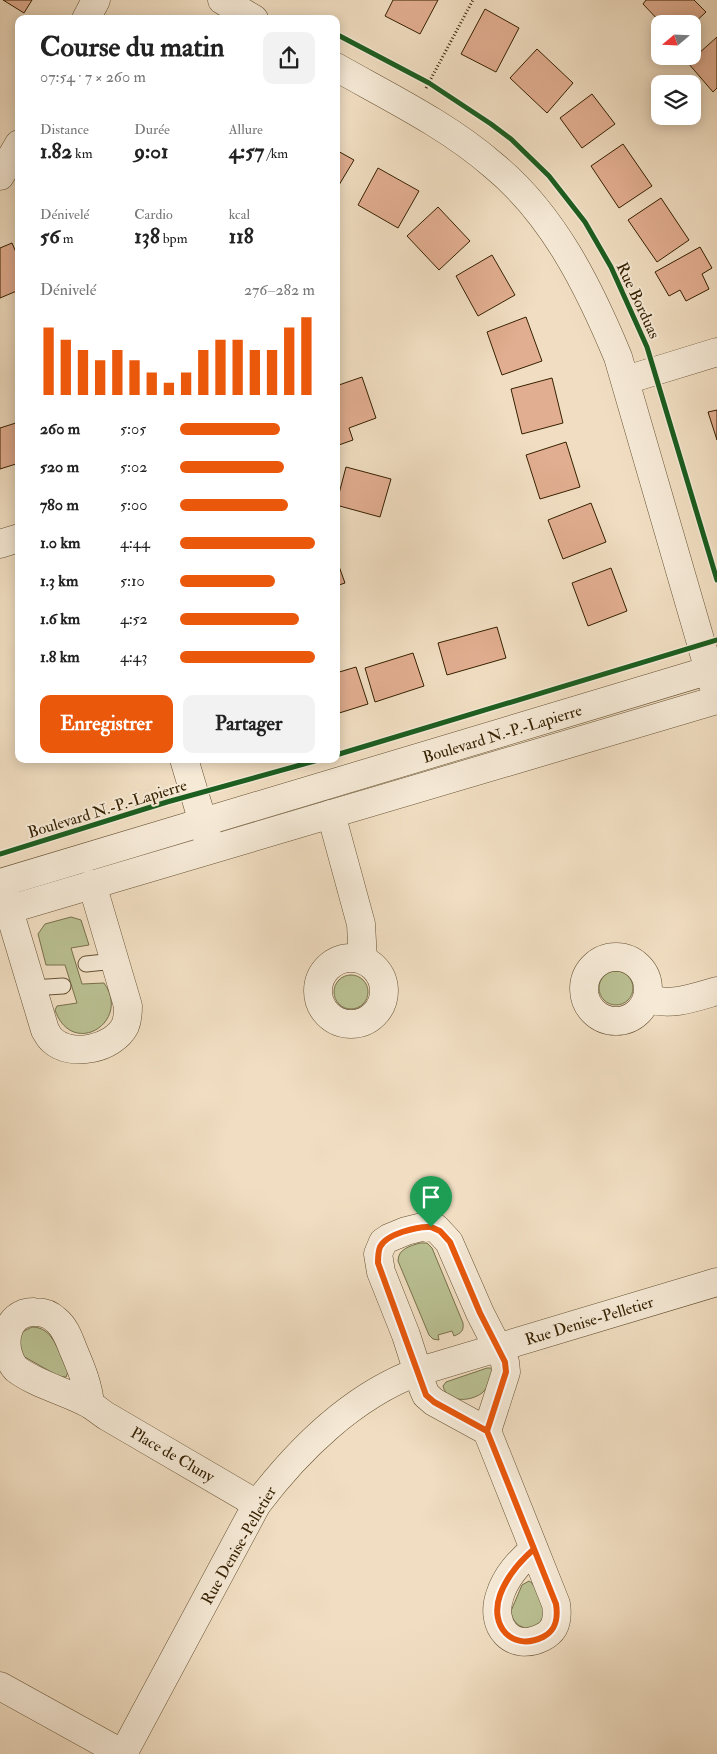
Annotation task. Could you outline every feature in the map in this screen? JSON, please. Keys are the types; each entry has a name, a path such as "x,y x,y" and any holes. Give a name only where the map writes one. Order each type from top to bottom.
{"street":[{"path":"88,15 96,0"},
{"path":"222,0 247,15"},
{"path":"340,68 468,146 494,165 525,196 545,221 576,269 608,332 626,380 713,670 717,699"},
{"path":"0,176 15,151"},
{"path":"626,380 717,352"},
{"path":"0,544 15,539"},
{"name":"Boulevard N.-P.-Lapierre","path":"0,883 713,670"},
{"name":"Boulevard N.-P.-Lapierre","path":"4,911 717,699"},
{"path":"185,763 211,850"},
{"path":"331,814 361,924 363,960"},
{"path":"0,883 4,911 45,1030 51,1040 62,1046 75,1049 94,1047 116,1036 124,1028 127,1018 128,1006 92,884"},
{"path":"647,999 659,1002 682,1001 717,991"},
{"path":"487,1431 506,1372 505,1362 480,1313 450,1242 440,1231 431,1227 406,1231 383,1242 380,1247 378,1263 417,1372 429,1399 487,1431 534,1549"},
{"name":"Rue Denise-Pelletier","path":"123,1754 257,1504 285,1468 334,1423 369,1398 417,1372 717,1282"},
{"name":"Place de Cluny","path":"90,1404 108,1417 257,1504"},
{"path":"0,1686 123,1754"}],"lane":[{"path":"86,964 114,961"},
{"path":"32,988 63,986"}],"path":[{"path":"422,94 473,0"},
{"path":"421,79 437,88"}],"green space":[{"path":"71,917 81,920 89,945 71,948 82,984 104,983 111,997 111,1011 105,1022 96,1030 85,1033 74,1032 63,1025 55,1010 57,1006 77,1003 65,965 46,965 38,934 45,924"},
{"path":"616,971 628,976 633,988 628,1000 616,1005 604,1000 599,988 604,976"},
{"path":"351,975 363,980 368,992 363,1004 351,1009 339,1004 334,992 339,980"},
{"path":"420,1243 427,1243 432,1248 463,1323 462,1331 454,1336 452,1331 438,1335 439,1340 433,1339 429,1335 398,1261 402,1251"},
{"path":"32,1327 39,1328 50,1335 68,1372 66,1377 60,1377 23,1356 18,1340 22,1332"},
{"path":"491,1368 492,1372 490,1380 484,1391 477,1396 460,1399 449,1396 445,1392 443,1386 446,1382"},
{"path":"529,1581 544,1605 545,1613 540,1624 528,1628 517,1624 513,1619 511,1611 522,1585"}],"building":[{"path":"3,0 32,0 24,13"},
{"path":"393,0 438,0 420,34 385,16"},
{"path":"646,0 694,0 706,12 701,17 701,15 653,15 643,4"},
{"path":"485,9 519,28 496,72 461,54"},
{"path":"717,37 717,88 713,92 701,78 701,75 698,75 690,65 701,65 701,51"},
{"path":"537,49 573,83 547,113 510,78"},
{"path":"592,94 615,124 582,148 560,118"},
{"path":"623,144 652,186 619,208 591,166"},
{"path":"340,152 354,160 340,183"},
{"path":"378,168 419,191 398,228 358,205"},
{"path":"661,198 689,240 657,262 628,220"},
{"path":"438,207 470,241 439,270 407,236"},
{"path":"12,243 15,250 15,292 0,298 0,248"},
{"path":"700,247 712,268 702,274 709,289 686,301 680,290 669,296 655,272"},
{"path":"492,255 515,295 478,316 456,276"},
{"path":"526,317 542,361 502,375 487,332"},
{"path":"362,377 376,418 349,428 353,440 340,445 340,385"},
{"path":"552,378 563,423 522,434 511,389"},
{"path":"717,410 717,440 708,412"},
{"path":"15,423 15,464 0,469 0,428"},
{"path":"566,442 580,487 540,499 526,455"},
{"path":"346,467 391,479 380,517 340,506 340,490"},
{"path":"591,503 606,542 563,559 548,520"},
{"path":"611,568 627,611 588,626 572,583"},
{"path":"340,569 345,583 340,585"},
{"path":"497,627 506,658 447,675 438,643"},
{"path":"413,653 424,686 375,702 365,668"},
{"path":"356,667 368,704 340,713 340,672"}],"cycle path":[{"name":"Rue Borduas","path":"340,36 429,83 511,139 549,176 585,222 611,267 647,347 717,580"},
{"path":"340,754 717,640"},
{"path":"0,854 167,802 308,763"},
{"path":"487,1431 506,1372 505,1362 480,1313 449,1242 436,1228 426,1226 389,1238 383,1242 378,1254 381,1272 406,1335 426,1395 434,1402 487,1431 556,1604 556,1623 551,1631 543,1637 522,1642 506,1634 498,1617 497,1606 509,1576 518,1564 534,1549"}],"route":[{"path":"431,1227 420,1227 406,1231 394,1235 383,1242 378,1254 378,1263 406,1335 426,1395 434,1402 487,1431 534,1549 554,1596 558,1619 548,1635 531,1642 522,1642 509,1637 499,1624 496,1612 499,1596 513,1570 534,1549 511,1490 487,1431 507,1368 480,1313 450,1242 440,1231 431,1227"}]}
